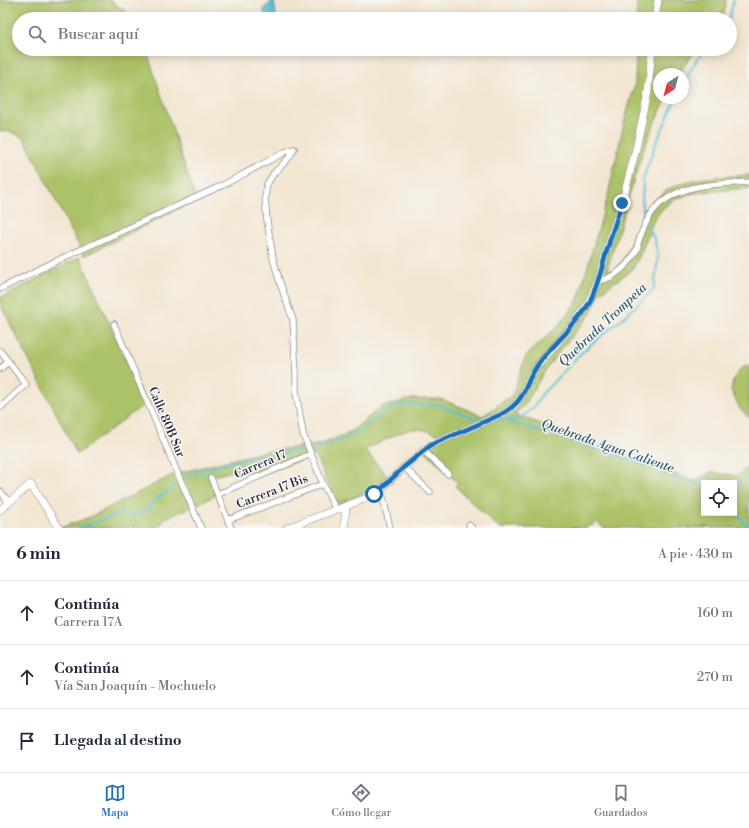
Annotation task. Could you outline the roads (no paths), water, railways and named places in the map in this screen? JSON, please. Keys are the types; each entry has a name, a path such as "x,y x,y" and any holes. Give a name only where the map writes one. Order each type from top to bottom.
{"street":[{"path":"656,12 658,0"},
{"path":"287,528 367,498 381,489 423,450 431,445 502,414 514,406 521,397 538,364 573,325 588,304 598,281 622,203 636,149 648,92 651,56"},
{"path":"0,288 79,250 223,185 285,152 294,149 288,159 274,173 267,184 265,197 267,221 273,258 293,320 296,392 303,434 336,510"},
{"path":"598,281 606,280 623,268 628,262 637,249 646,222 661,203 688,189 710,184 749,182"},
{"name":"Calle 80B Sur","path":"114,324 201,528"},
{"path":"0,351 26,384 0,408"},
{"path":"0,369 8,362"},
{"path":"423,450 448,474"},
{"name":"Carrera 17","path":"218,494 311,454"},
{"path":"404,467 430,492"},
{"path":"211,478 231,528"},
{"path":"0,510 31,484 58,527"},
{"name":"Carrera 17 Bis","path":"228,520 324,484"},
{"path":"381,489 390,528"},
{"path":"0,491 9,502"},
{"path":"344,528 346,506"}],"water":[{"path":"274,0 276,12 264,12 263,9"}],"waterway":[{"name":"Quebrada Trompeta","path":"731,12 734,0"},
{"name":"Quebrada Trompeta","path":"689,73 700,56"},
{"name":"Quebrada Trompeta","path":"645,218 642,206 643,179 654,148 673,104"},
{"name":"Quebrada Trompeta","path":"496,420 522,417 534,407 542,394 581,353 624,317 654,289 658,258 655,241 648,225"},
{"name":"Quebrada Trompeta","path":"312,448 341,441 396,406 409,404 439,405 473,418 483,419"},
{"name":"Quebrada Agua Caliente","path":"508,421 633,461 701,485"},
{"name":"Quebrada Trompeta","path":"183,480 204,470 230,463 271,454 304,450"},
{"name":"Quebrada Agua Caliente","path":"737,482 749,479"},
{"name":"Quebrada Trompeta","path":"79,528 119,514 141,514 156,499 175,486"},
{"path":"737,514 749,528"}]}
